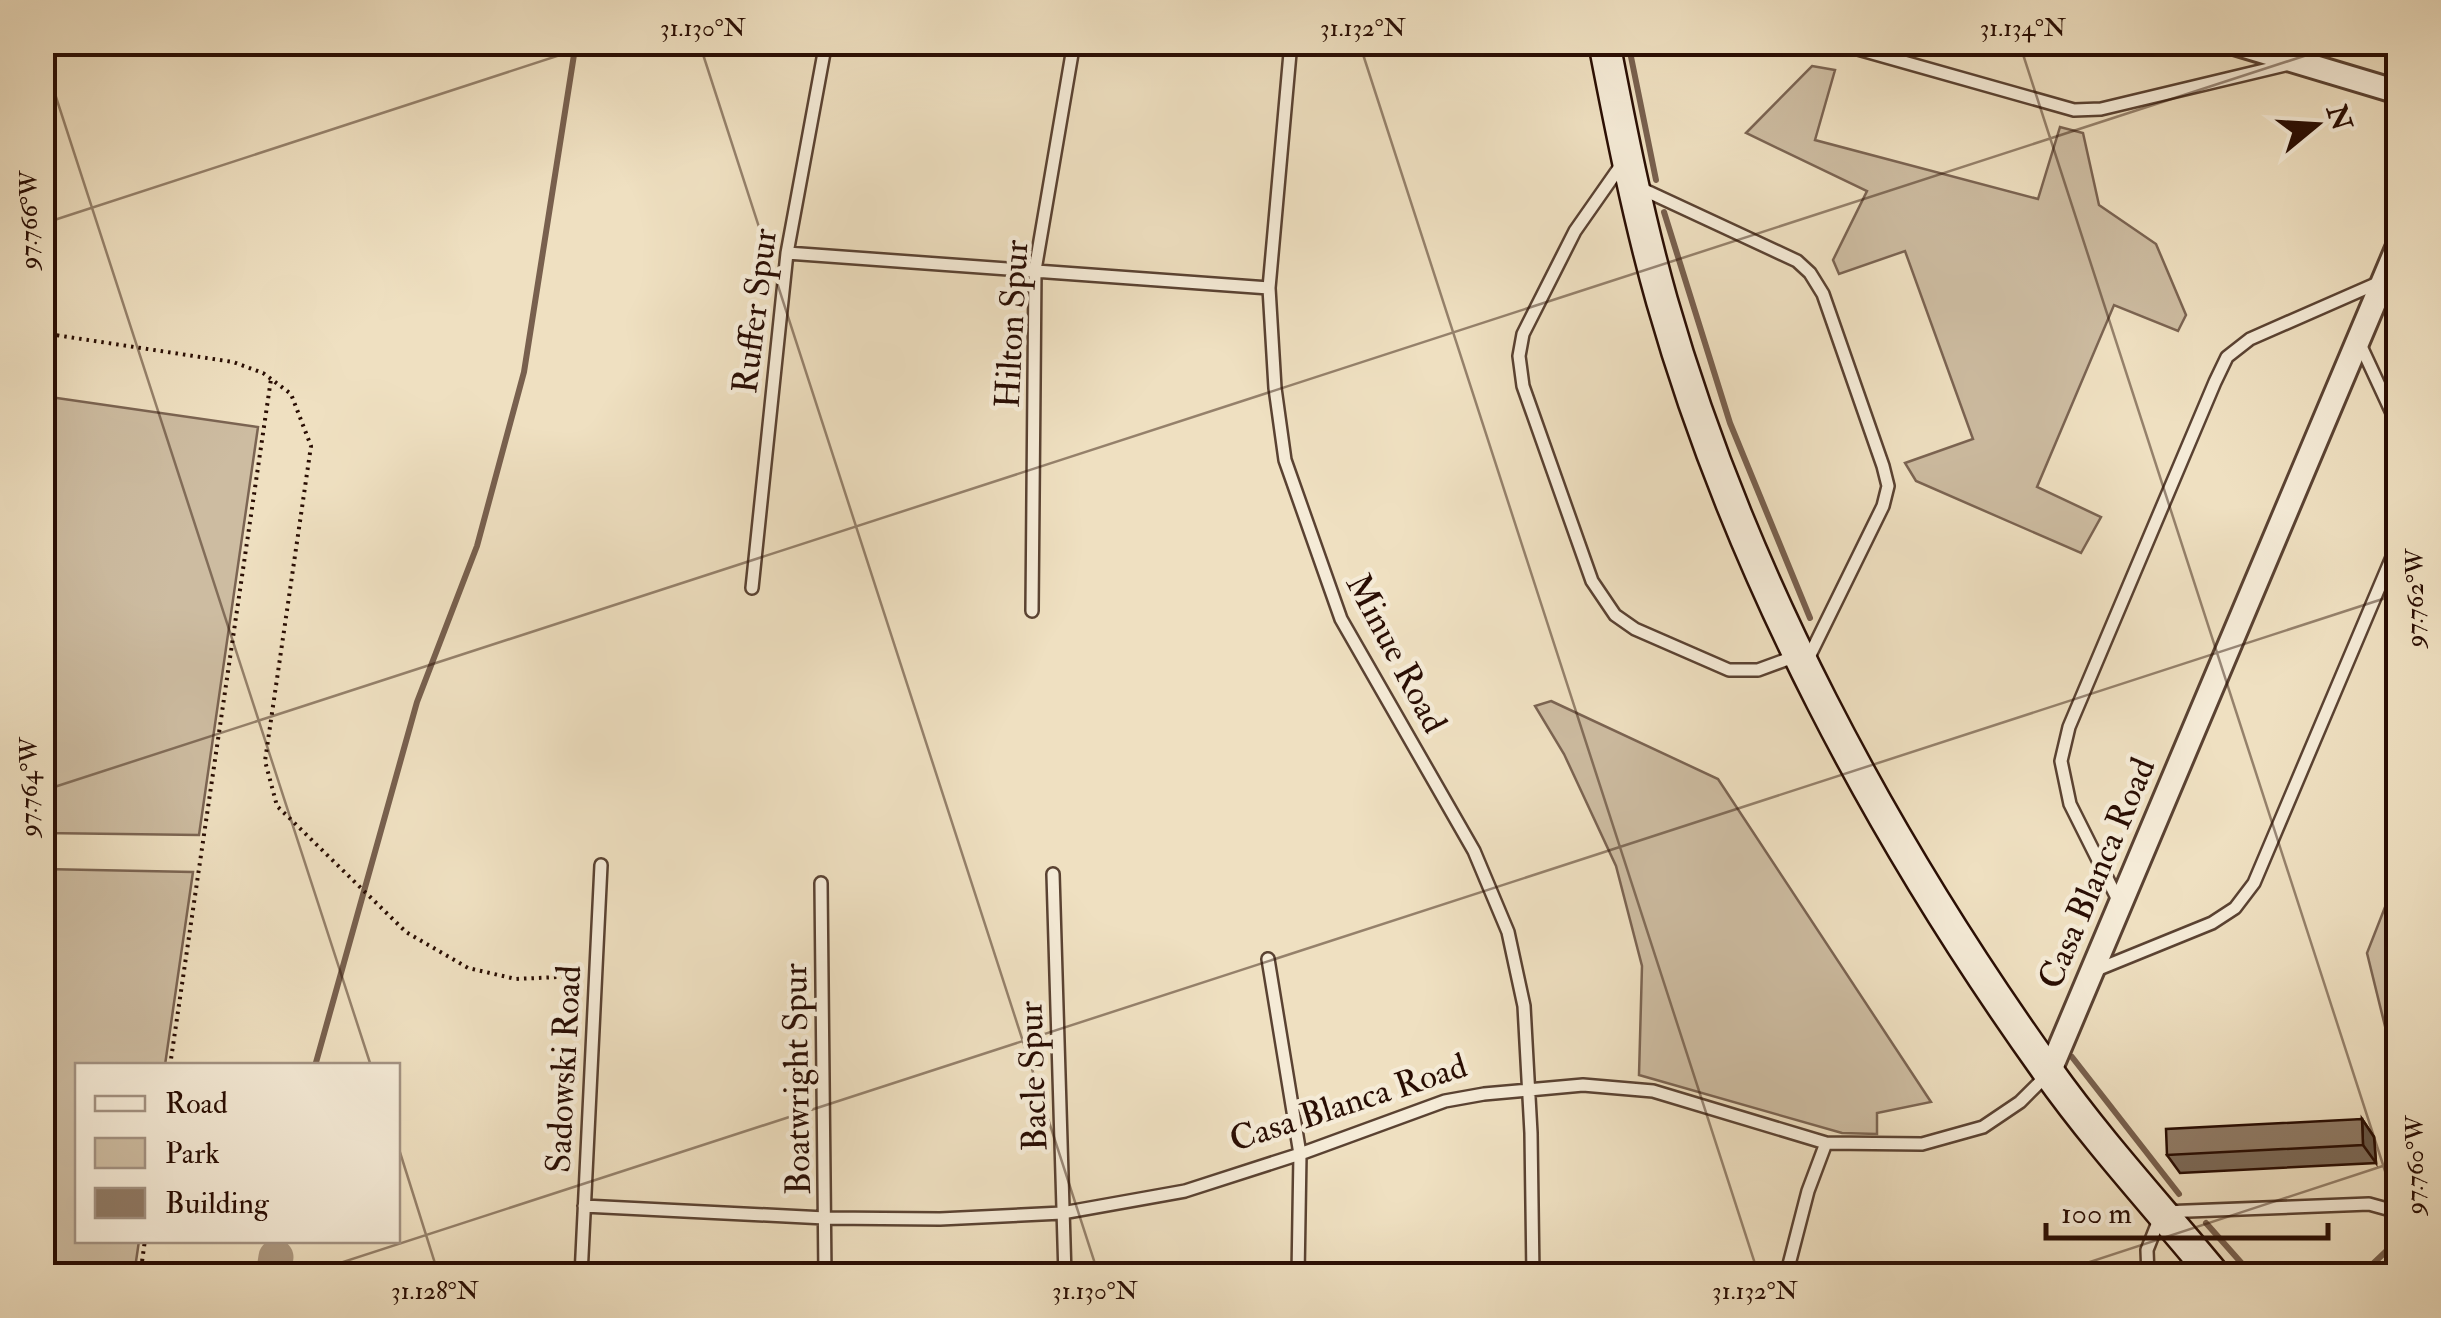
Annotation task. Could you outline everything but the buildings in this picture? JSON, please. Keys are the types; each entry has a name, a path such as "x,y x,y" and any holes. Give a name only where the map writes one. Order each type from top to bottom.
{"street":[{"path":"1604,42 1629,170 1662,304 1718,467 1802,660 1893,834 2049,1073 2215,1276"},
{"path":"2231,42 2398,92"},
{"name":"Casa Blanca Road","path":"2049,1073 2398,246"}],"lane":[{"name":"Ruffer Spur","path":"752,588 787,253 826,42"},
{"name":"Hilton Spur","path":"1032,612 1035,270 1074,42"},
{"name":"Minue Road","path":"1290,42 1269,288 1285,460 1340,619 1474,851 1508,932 1524,1006 1533,1276"},
{"path":"1832,42 2074,110 2101,108 2302,61"},
{"path":"2284,42 2302,61"},
{"path":"1629,170 1797,262 1810,273 1827,305 1884,466 1888,486 1883,506 1802,660 1758,670 1729,670 1635,629 1615,615 1592,581 1523,386 1519,356 1523,334 1576,231 1629,170"},
{"path":"787,253 1269,288"},
{"path":"2121,906 2070,804 2061,761 2069,727 2228,357 2250,339 2384,280"},
{"path":"2358,341 2398,426"},
{"path":"2094,971 2212,923 2235,908 2254,883 2398,543"},
{"name":"Sadowski Road","path":"581,1276 601,865"},
{"name":"Bacle Spur","path":"1053,874 1064,1276"},
{"name":"Boatwright Spur","path":"821,882 825,1276"},
{"path":"1268,959 1300,1154 1298,1276"},
{"name":"Casa Blanca Road","path":"584,1206 825,1218 940,1219 1062,1212 1186,1191 1445,1101 1583,1085 1653,1091 1826,1143 1922,1144 1983,1127 2020,1102 2049,1073"},
{"path":"1786,1276 1808,1191 1826,1143"},
{"path":"2148,1276 2147,1250 2162,1212 2369,1204 2398,1212"}],"path":[{"path":"42,332 233,362 271,379 291,394 310,446 264,762 277,806 418,940 468,968 516,979 596,975"},
{"path":"170,1063 271,379"},
{"path":"140,1276 145,1243"}],"green space":[{"path":"1812,66 1835,70 1815,140 2038,199 2060,127 2083,133 2099,205 2156,244 2186,315 2178,331 2114,305 2037,487 2101,517 2081,553 1916,481 1905,463 1973,439 1905,251 1839,274 1833,260 1867,191 1746,133"},
{"path":"43,396 258,427 199,835 43,833"},
{"path":"1551,701 1718,779 1931,1102 1877,1113 1877,1134 1842,1133 1639,1075 1642,966 1616,866 1564,754 1535,706"},
{"path":"43,869 193,872 165,1063 75,1063 75,1243 139,1243 134,1275 43,1275"},
{"path":"2398,874 2398,1079 2367,953"}],"waterway":[{"path":"316,1063 417,702 477,546 524,372 576,42"},
{"path":"1628,42 1656,180"},
{"path":"1664,212 1730,423 1810,618"},
{"path":"2072,1057 2179,1194"},
{"path":"2206,1223 2253,1276"},
{"path":"2360,1276 2398,1240"},
{"path":"276,1257 278,1243"},
{"path":"273,1276 276,1257"}]}
